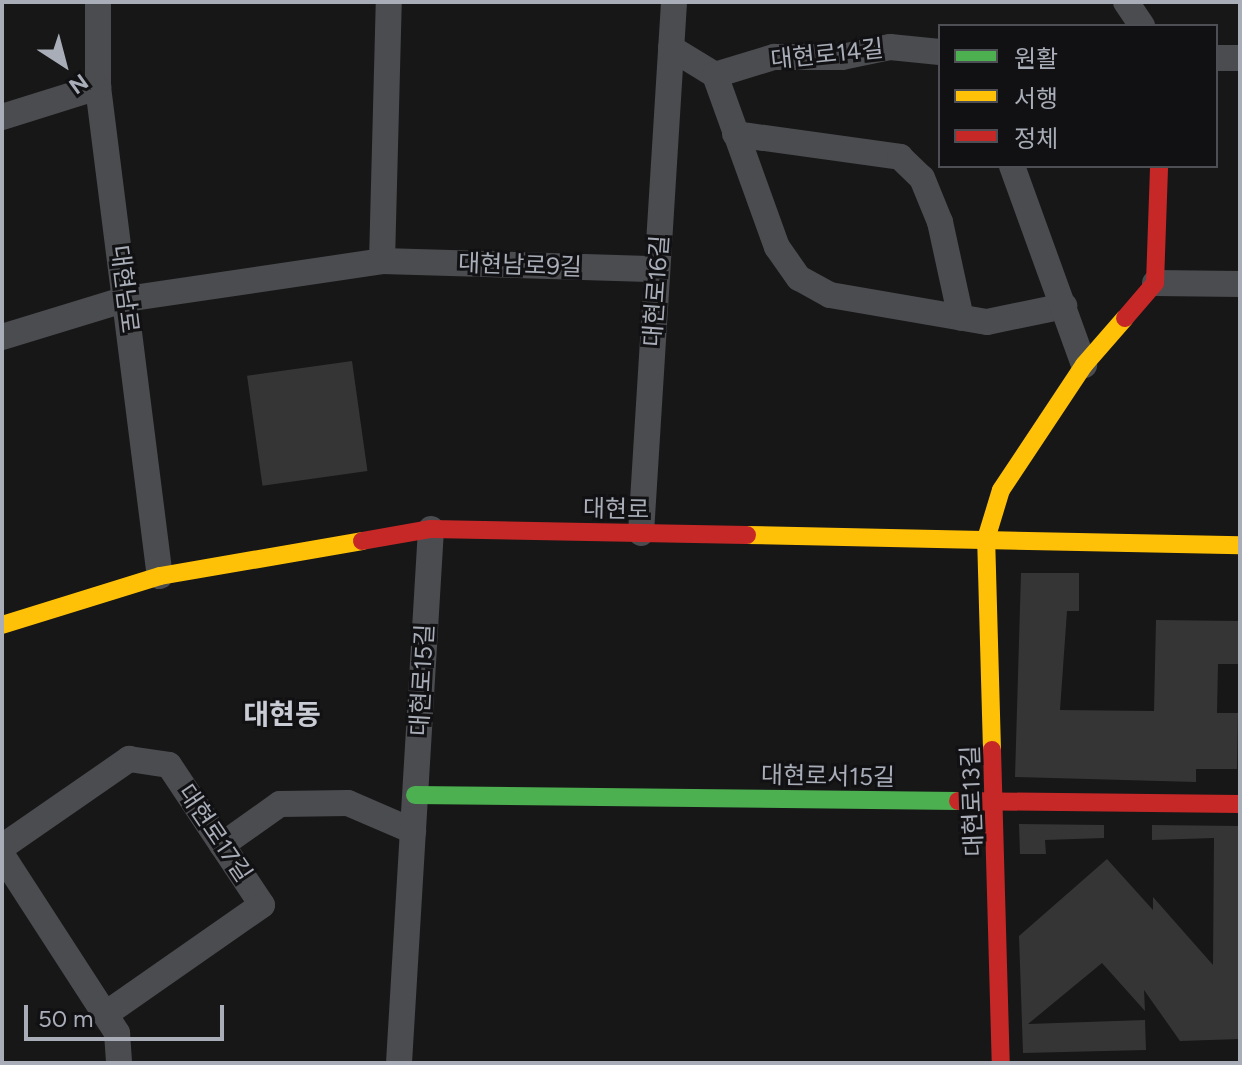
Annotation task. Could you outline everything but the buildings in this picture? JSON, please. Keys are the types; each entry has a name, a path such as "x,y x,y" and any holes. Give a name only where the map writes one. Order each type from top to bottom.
{"street":[{"name":"대현남로","path":"98,2 98,87 160,576"},
{"path":"382,261 389,2"},
{"name":"대현로16길","path":"641,533 674,2"},
{"path":"1126,2 1141,24"},
{"name":"대현로14길","path":"715,75 774,57 842,57 890,47 938,52"},
{"path":"671,48 715,75 777,247 799,278 830,295 987,322 1064,306"},
{"path":"1218,58 1240,58"},
{"path":"2,117 98,87"},
{"path":"735,134 900,157 922,178 940,222 961,318"},
{"path":"1013,168 1084,365"},
{"path":"986,539 1001,490 1084,365 1155,283 1159,168"},
{"name":"대현남로9길","path":"2,337 126,299 382,261 657,269"},
{"path":"1155,283 1240,284"},
{"name":"대현로","path":"2,625 160,576 431,529 1240,545"},
{"name":"대현로15길","path":"399,1063 431,529"},
{"name":"대현로13길","path":"986,539 996,802 1001,1063"},
{"name":"대현로17길","path":"2,847 129,759 169,765 262,905 106,1014"},
{"name":"대현로서15길","path":"415,795 1240,804"},
{"path":"222,845 280,804 348,803 413,831"},
{"path":"2,855 117,1033 119,1063"}],"traffic: fast":[{"path":"415,795 958,801"}],"traffic: slow":[{"path":"992,750 986,539 1001,490 1084,365 1125,318"},
{"path":"747,535 1240,545"},
{"path":"2,625 160,576 362,541"}],"traffic: jam":[{"path":"1125,318 1155,283 1159,168"},
{"path":"362,541 431,529 747,535"},
{"path":"992,750 1001,1063"},
{"path":"958,801 1240,804"}],"district":[{"name":"대현동","path":"282,714"}]}
